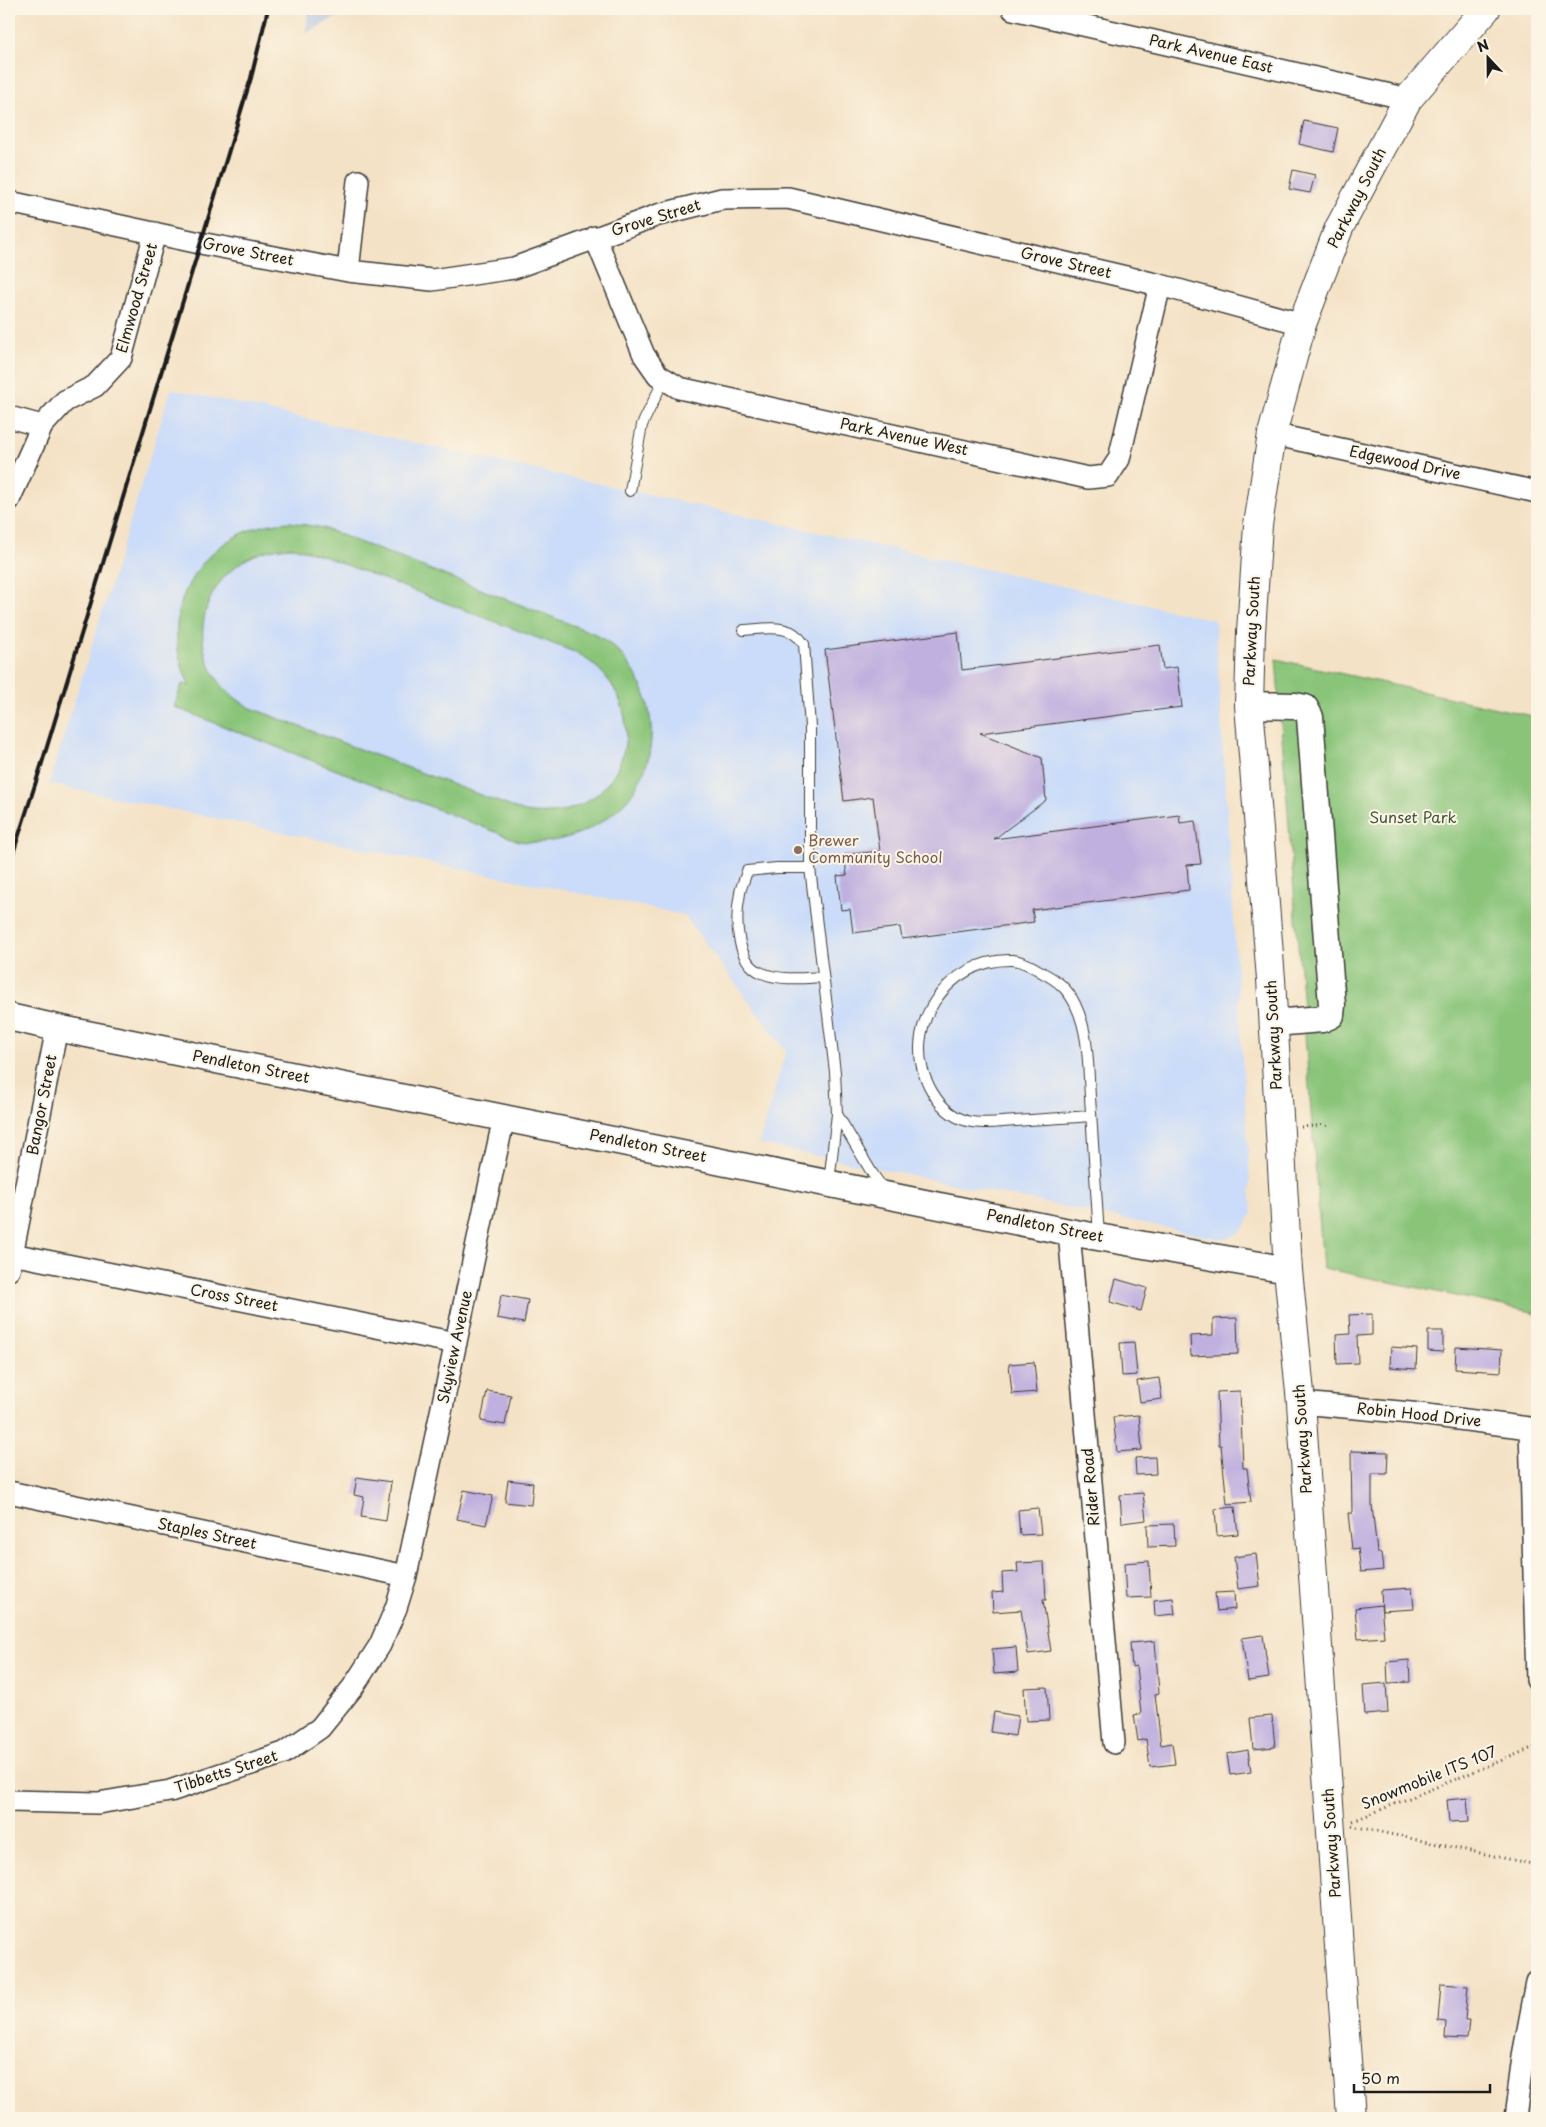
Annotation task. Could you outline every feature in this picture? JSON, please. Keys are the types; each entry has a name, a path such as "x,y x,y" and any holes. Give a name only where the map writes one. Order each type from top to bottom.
{"main road":[{"name":"Parkway South","path":"1351,2118 1300,1403 1288,1270 1274,1023 1249,706 1258,524 1272,434 1302,324 1339,228 1408,99 1486,9"}],"street":[{"name":"Park Avenue East","path":"1013,9 1408,99"},
{"path":"348,271 358,181"},
{"name":"Grove Street","path":"9,202 348,271 432,280 514,268 658,215 722,199 788,198 1160,285 1302,324"},
{"name":"Elmwood Street","path":"9,500 42,426 65,402 95,386 121,358 155,233"},
{"name":"Park Avenue West","path":"595,237 644,355 658,375 679,388 1088,478 1108,476 1119,459 1160,285"},
{"path":"9,417 42,426"},
{"name":"Edgewood Drive","path":"1272,434 1537,492"},
{"path":"1249,706 1295,706 1305,708 1310,716 1312,736 1332,1005 1331,1015 1322,1020 1274,1023"},
{"name":"Pendleton Street","path":"9,1017 1069,1232 1288,1270"},
{"name":"Bangor Street","path":"10,1262 58,1028"},
{"name":"Skyview Avenue","path":"406,1576 504,1117"},
{"name":"Rider Road","path":"1069,1232 1114,1743"},
{"name":"Cross Street","path":"10,1262 456,1343"},
{"name":"Robin Hood Drive","path":"1300,1403 1411,1413 1534,1428"},
{"path":"1534,1428 1537,1680"},
{"name":"Staples Street","path":"9,1492 406,1576"},
{"name":"Tibbetts Street","path":"9,1801 98,1803 170,1791 284,1753 320,1728 353,1687 380,1645 396,1608 406,1576"},
{"path":"1515,2118 1523,2056 1537,1982"}],"lane":[{"path":"630,490 642,425 664,379"},
{"path":"744,630 781,628 792,631 799,636 804,644 810,727 810,868 836,1072 837,1114 829,1183"},
{"path":"810,868 777,868 747,872 740,893 738,921 742,952 749,964 760,972 767,975 792,978 823,977"},
{"path":"1091,1116 986,1123 967,1121 949,1112 935,1097 927,1083 920,1060 922,1028 931,1005 944,987 960,975 977,968 991,963 1013,960 1026,963 1065,986 1081,1019 1086,1045 1091,1116 1099,1237"},
{"path":"837,1114 887,1195"}],"path":[{"path":"1300,1127 1329,1126"},
{"name":"Snowmobile ITS 107","path":"1537,1746 1345,1824 1537,1864"}],"shaded area":[{"path":"309,9 352,9 305,34"},
{"name":"Brewer Community School","path":"171,389 1215,620 1252,1214 1241,1232 1225,1240 759,1144 786,1051 684,915 49,784"}],"green space":[{"path":"290,522 323,528 593,633 623,657 635,673 649,709 650,747 646,766 638,784 612,814 595,826 558,840 519,841 174,707 182,684 190,686 179,657 177,628 182,601 193,576 210,555 233,538 260,527","holes":["293,547 315,553 577,653 605,675 621,702 626,730 622,758 608,782 587,801 559,812 525,812 251,708 225,688 209,664 203,638 206,611 217,587 235,567 261,553"]},
{"name":"Sunset Park","path":"1276,659 1537,717 1537,1313 1323,1268"}],"building":[{"path":"1304,121 1338,128 1333,152 1299,144"},
{"path":"1293,170 1315,175 1310,193 1289,189"},
{"path":"958,632 962,670 1160,645 1163,669 1177,667 1182,707 980,733 1042,758 1046,800 994,839 1179,815 1180,823 1195,821 1201,864 1187,865 1189,890 1032,910 1034,922 902,939 900,927 853,933 850,909 841,910 837,876 847,875 844,855 880,851 873,797 844,801 825,650"},
{"path":"1116,1279 1147,1288 1141,1311 1110,1302"},
{"path":"501,1295 528,1300 524,1323 497,1318"},
{"path":"1372,1314 1372,1335 1357,1336 1358,1363 1337,1364 1336,1335 1350,1334 1349,1315"},
{"path":"1237,1318 1238,1354 1191,1356 1190,1336 1213,1335 1213,1319"},
{"path":"1428,1331 1443,1331 1443,1352 1428,1351"},
{"path":"1134,1342 1137,1375 1122,1376 1120,1343"},
{"path":"1391,1347 1417,1349 1416,1369 1390,1367"},
{"path":"1456,1347 1502,1350 1501,1372 1455,1369"},
{"path":"1034,1362 1037,1392 1012,1394 1009,1364"},
{"path":"1159,1378 1162,1399 1140,1402 1137,1381"},
{"path":"487,1391 511,1395 505,1425 481,1421"},
{"path":"1240,1391 1243,1468 1247,1468 1251,1502 1227,1504 1221,1445 1219,1445 1217,1392"},
{"path":"1139,1415 1142,1450 1117,1452 1113,1417"},
{"path":"1351,1451 1388,1452 1387,1474 1372,1474 1372,1505 1377,1553 1381,1553 1383,1570 1361,1572 1358,1548 1352,1549 1348,1513 1352,1513"},
{"path":"1155,1457 1156,1474 1136,1475 1135,1458"},
{"path":"357,1477 391,1482 386,1521 361,1517 364,1497 354,1495"},
{"path":"508,1480 533,1483 531,1505 505,1502"},
{"path":"464,1490 493,1496 486,1525 457,1519"},
{"path":"1143,1493 1146,1520 1122,1523 1120,1495"},
{"path":"1235,1507 1238,1534 1217,1536 1215,1509"},
{"path":"1038,1508 1041,1534 1020,1535 1018,1510"},
{"path":"1174,1524 1175,1546 1148,1547 1147,1525"},
{"path":"1256,1554 1260,1586 1238,1589 1234,1557"},
{"path":"1149,1561 1151,1597 1126,1598 1124,1563"},
{"path":"1044,1562 1046,1600 1043,1600 1051,1651 1028,1654 1021,1610 993,1612 992,1593 1003,1592 1002,1573 1018,1572 1017,1563"},
{"path":"1412,1588 1414,1609 1382,1611 1381,1590"},
{"path":"1234,1592 1235,1609 1217,1611 1215,1593"},
{"path":"1173,1598 1175,1614 1155,1616 1154,1600"},
{"path":"1381,1605 1384,1637 1358,1639 1355,1608"},
{"path":"1263,1635 1269,1678 1248,1681 1242,1638"},
{"path":"1155,1641 1159,1693 1155,1694 1161,1745 1172,1743 1175,1764 1150,1767 1146,1739 1138,1741 1134,1715 1141,1714 1136,1666 1132,1667 1130,1643"},
{"path":"1016,1647 1018,1672 994,1674 992,1649"},
{"path":"1409,1660 1410,1682 1388,1683 1387,1662"},
{"path":"1386,1683 1388,1713 1365,1715 1363,1685"},
{"path":"1047,1687 1049,1720 1026,1721 1024,1688"},
{"path":"994,1712 1018,1716 1015,1736 991,1732"},
{"path":"1272,1716 1275,1747 1253,1749 1250,1718"},
{"path":"1248,1750 1251,1772 1230,1775 1227,1754"},
{"path":"1467,1798 1469,1821 1449,1822 1447,1800"},
{"path":"1441,1984 1468,1986 1465,2020 1469,2020 1467,2039 1445,2038 1446,2022 1438,2021"}],"railway":[{"path":"9,866 251,78 268,9"}],"place":[{"name":"Brewer Community School","path":"798,850"}]}
